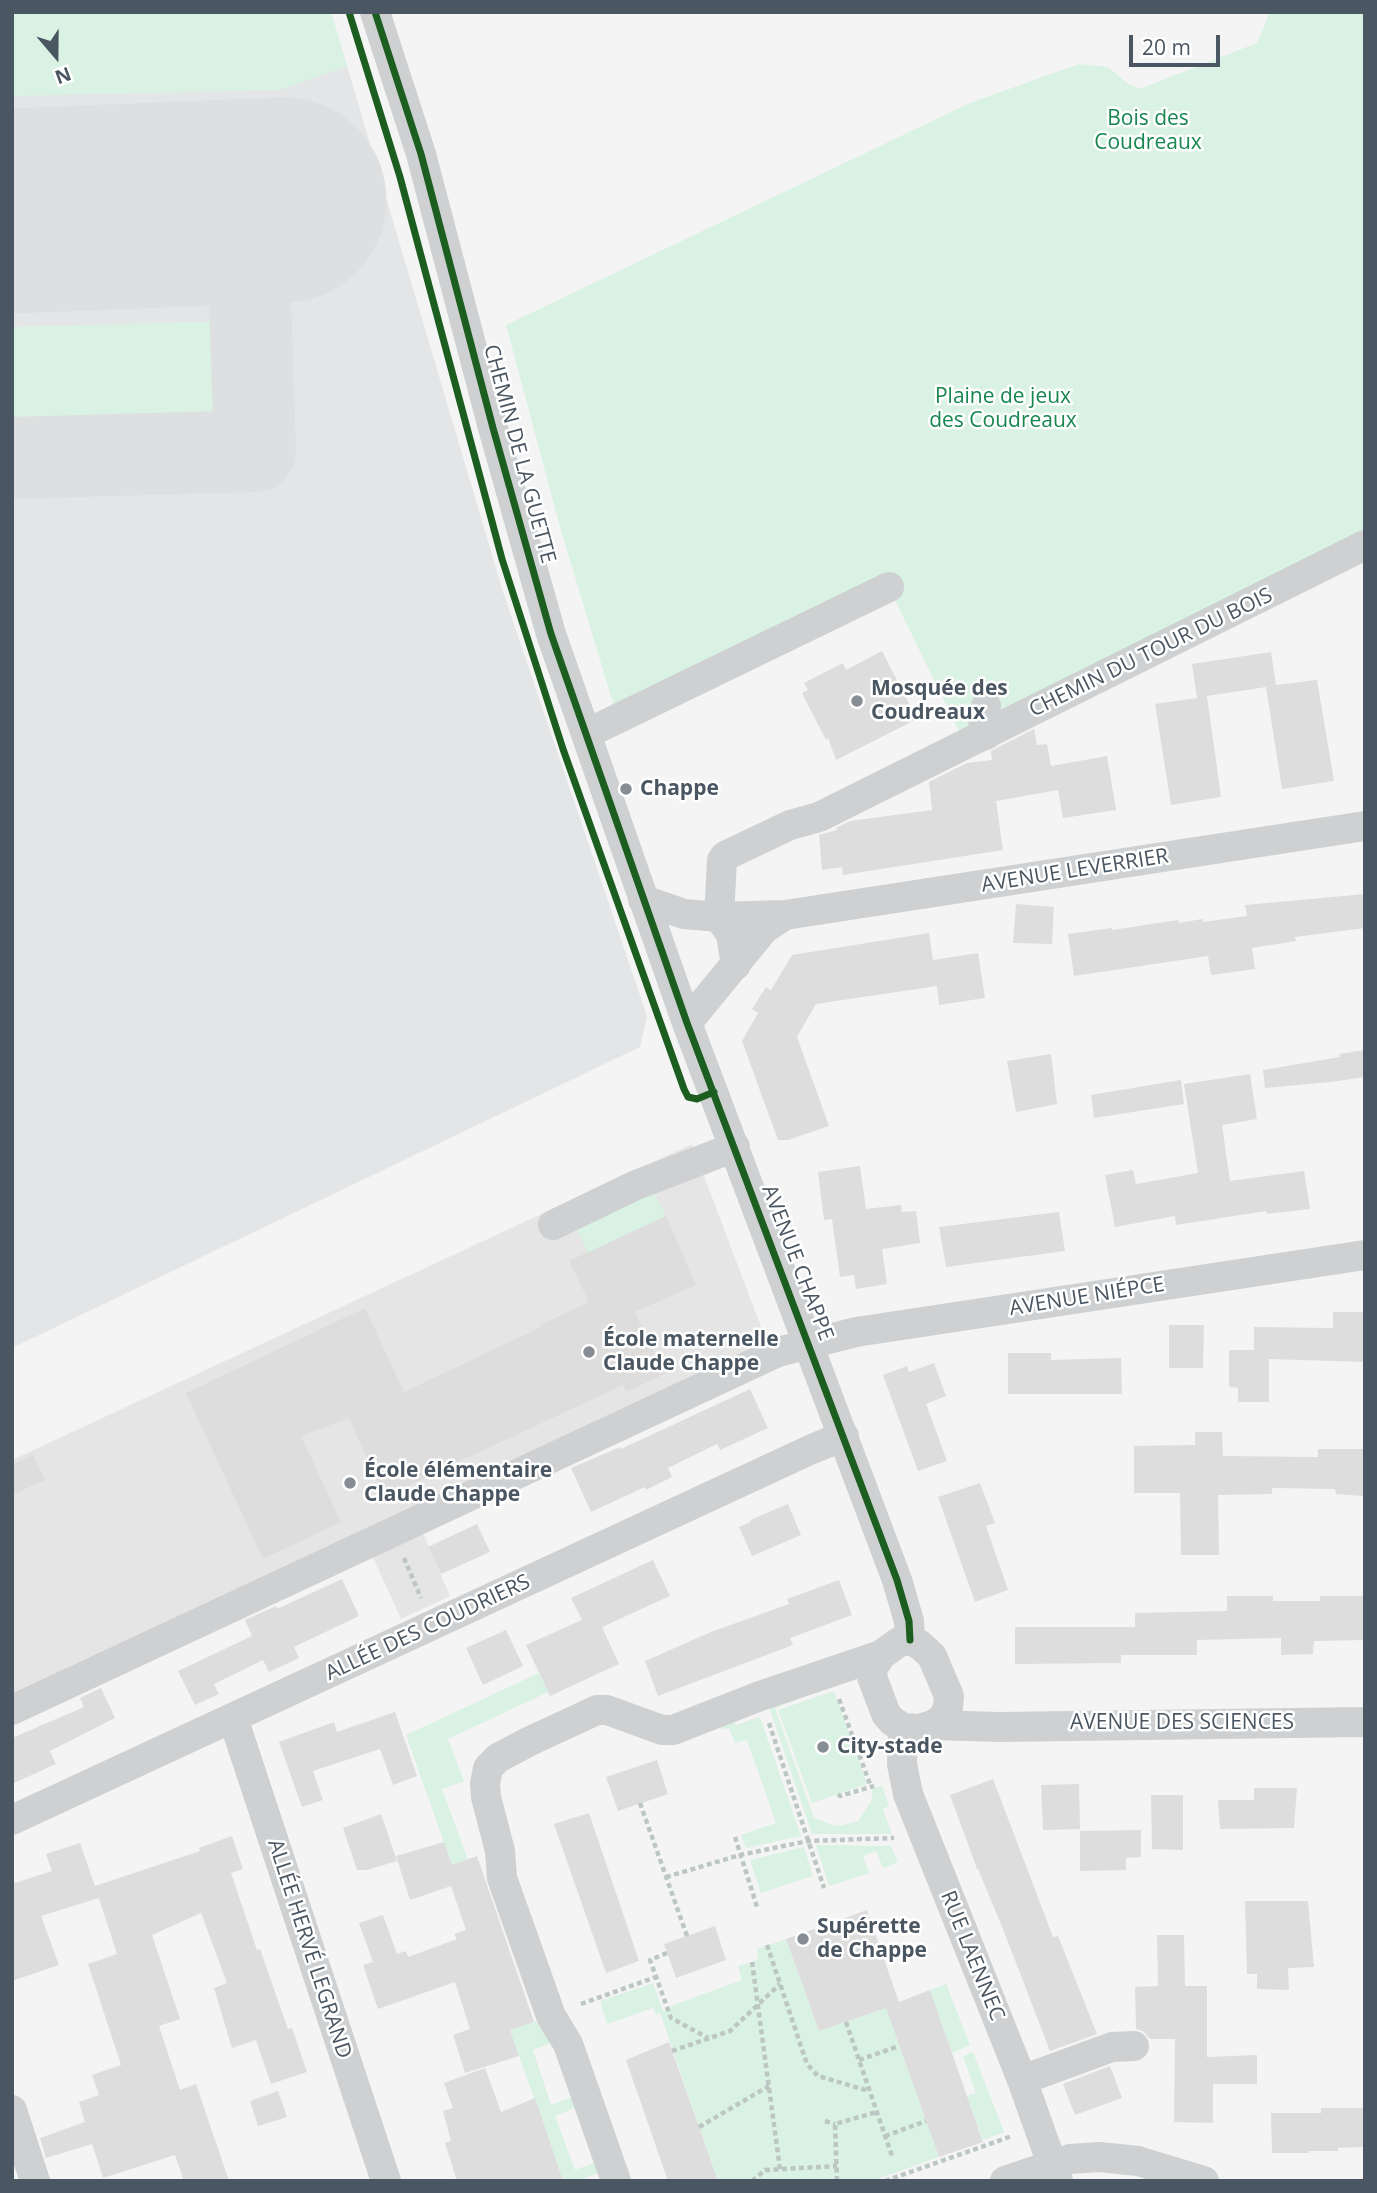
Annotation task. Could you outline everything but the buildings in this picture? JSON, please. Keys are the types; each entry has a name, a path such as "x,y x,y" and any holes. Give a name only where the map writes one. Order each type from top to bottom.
{"street":[{"name":"CHEMIN DE LA GUETTE","path":"375,12 421,154 493,428 551,634 643,901"},
{"name":"CHEMIN DU TOUR DU BOIS","path":"719,917 722,860 725,856 790,825 819,817 986,720 1365,545"},
{"path":"586,734 889,587"},
{"name":"AVENUE LEVERRIER","path":"643,901 684,914 719,917 785,915 1365,826"},
{"name":"AVENUE CHAPPE","path":"643,901 897,1580 909,1621 911,1640"},
{"path":"687,1023 764,929 785,915"},
{"path":"719,917 731,934 736,965"},
{"path":"553,1225 636,1185 735,1147"},
{"name":"AVENUE NIÉPCE","path":"12,1710 772,1355 856,1332 1365,1255"},
{"name":"ALLÉE DES COUDRIERS","path":"12,1820 844,1436"},
{"path":"616,2181 568,2044 551,2016 502,1878 500,1851 485,1784 488,1768 498,1758 528,1742 597,1710 607,1710 667,1731 703,1727 760,1696 881,1655 899,1642 911,1640 920,1644 932,1656 949,1696 948,1708 943,1718 933,1725 919,1729 903,1728 892,1721 886,1714 872,1677 873,1668 881,1655"},
{"path":"949,1696 999,1727"},
{"name":"ALLÉE HERVÉ LEGRAND","path":"233,1718 386,2181"},
{"name":"AVENUE DES SCIENCES","path":"933,1725 999,1727 1365,1722"},
{"name":"RUE LAENNEC","path":"903,1728 902,1764 908,1794 1055,2172"},
{"path":"1021,2080 1112,2047 1134,2046"},
{"path":"12,2110 35,2181"},
{"path":"1005,2181 1055,2172 1070,2159 1100,2157 1138,2161 1203,2181"}],"path":[{"path":"392,1532 425,1607"},
{"path":"835,1688 871,1787"},
{"path":"760,1696 824,1888"},
{"path":"838,1794 840,1796 878,1784"},
{"path":"640,1804 687,1936"},
{"path":"735,1837 758,1910"},
{"path":"666,1877 740,1855 808,1840 905,1837"},
{"path":"714,1862 717,1870"},
{"path":"767,1945 807,2064 818,2076 869,2091"},
{"path":"667,1953 650,1960 671,2018 709,2039"},
{"path":"752,1962 780,2169"},
{"path":"581,2004 656,1978"},
{"path":"672,2052 730,2031 780,1984"},
{"path":"846,2022 892,2156"},
{"path":"859,2060 899,2046"},
{"path":"699,2127 769,2086"},
{"path":"825,2121 835,2124 877,2112"},
{"path":"885,2136 926,2121"},
{"path":"835,2124 837,2181"},
{"path":"885,2181 1013,2135"},
{"path":"752,2181 765,2170 837,2166"}],"shaded area":[{"path":"12,12 331,12 503,592 647,1016 640,1047 12,1348"},
{"path":"692,1144 776,1367 422,1531 450,1596 401,1619 372,1555 12,1720 12,1460"}],"green space":[{"path":"12,12 331,12 347,66 280,90 12,96"},
{"name":"Plaine de jeux des Coudreaux","path":"1270,12 1365,12 1365,550 959,731 893,596 622,733 560,527 506,325 970,103 1079,64 1108,67 1128,84 1140,89 1257,43"},
{"path":"235,321 234,427 12,432 12,327"},
{"path":"652,1188 666,1216 588,1253 576,1227"},
{"path":"539,1673 548,1692 448,1739 464,1781 442,1789 468,1860 452,1865 406,1735"},
{"name":"City-stade","path":"834,1691 867,1784 812,1803 778,1710"},
{"path":"795,1696 796,1700 775,1708 814,1818 840,1826 858,1821 871,1802 873,1788 882,1786 889,1806 883,1809 892,1834 812,1834 768,1704"},
{"path":"760,1717 801,1836 746,1848 741,1835 776,1823 747,1740 735,1743 729,1728 720,1729 721,1725 733,1718 736,1725"},
{"path":"816,1845 891,1846 898,1862 883,1868 876,1851 863,1856 869,1873 829,1886"},
{"path":"804,1847 813,1876 761,1893 750,1860"},
{"path":"786,1939 819,2031 886,2008 939,2157 872,2181 718,2181 660,2013 656,2014 653,2008 607,2024 600,2001 653,1983 663,2011 742,1980 738,1966 758,1960 757,1949"},
{"path":"946,1984 970,2045 952,2053 930,1990"},
{"path":"535,2021 554,2042 533,2050 551,2105 573,2097 577,2107 555,2116 575,2170 596,2162 600,2172 578,2181 563,2181 510,2030"},
{"path":"973,2052 1004,2132 983,2140 967,2096 976,2093 963,2056"}],"taxiway":[{"path":"12,458 255,451 247,202"}],"runway":[{"path":"12,211 284,200"}],"cycle path":[{"path":"349,12 400,177 502,559 563,749 684,1089 688,1097 697,1099 714,1092"},
{"path":"375,12 421,154 493,428 551,634 687,1023 897,1580 909,1621 910,1640"}],"place":[{"name":"Mosquée des Coudreaux","path":"857,701"},
{"name":"Chappe","path":"626,789"},
{"name":"École maternelle Claude Chappe","path":"589,1352"},
{"name":"École élémentaire Claude Chappe","path":"350,1483"},
{"name":"City-stade","path":"823,1747"},
{"name":"Supérette de Chappe","path":"803,1939"}],"park label":[{"name":"Bois des Coudreaux","path":"1148,131"}]}
